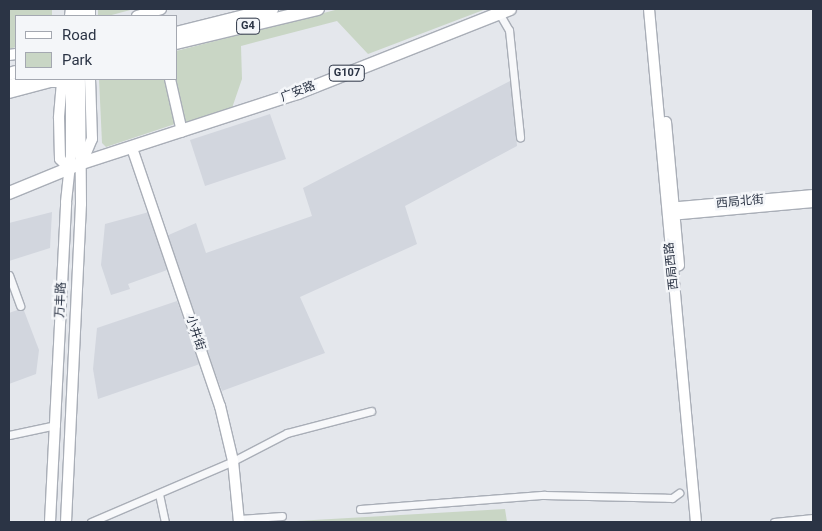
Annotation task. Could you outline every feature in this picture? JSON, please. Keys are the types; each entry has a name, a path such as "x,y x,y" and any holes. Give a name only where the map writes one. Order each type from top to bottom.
{"highway":[{"name":"G4","path":"178,38 272,9"},
{"name":"G4","path":"178,38 318,9"},
{"name":"广安路","path":"82,163 298,93 504,11"},
{"path":"9,86 47,80"},
{"name":"G107","path":"9,193 82,163"}],"street":[{"name":"西局西路","path":"649,9 702,522"},
{"name":"西局西路","path":"656,9 670,212 696,522"},
{"path":"504,11 510,30 520,137"},
{"path":"142,15 157,12"},
{"path":"9,93 47,80 70,80"},
{"name":"万丰路","path":"66,522 82,163 70,80"},
{"name":"万丰路","path":"51,522 69,168 70,80"},
{"path":"82,163 92,139 90,80"},
{"path":"170,80 182,132"},
{"name":"小井街","path":"132,148 217,397 233,461 239,521"},
{"name":"西局北街","path":"670,212 813,195"},
{"path":"66,202 71,200 81,204"},
{"name":"西局北街","path":"670,212 813,202"},
{"path":"9,275 20,306"},
{"path":"91,522 233,461 287,433 371,411"},
{"path":"9,435 56,425 59,440 58,481 68,479"},
{"path":"159,494 165,522"},
{"path":"360,509 544,495 672,498 679,494"},
{"path":"239,521 282,516"},
{"path":"774,522 813,518"},
{"path":"51,522 56,520 61,522"}],"shaded area":[{"path":"512,80 517,146 405,206 417,244 300,297 325,353 222,391 164,237 196,223 206,253 312,216 303,188"},
{"path":"270,114 286,159 205,186 190,140"},
{"path":"52,212 50,248 9,261 9,223"},
{"path":"149,212 170,269 128,284 130,289 111,295 101,265 105,224"},
{"path":"177,301 200,364 98,399 93,369 97,328"},
{"path":"23,308 39,350 36,374 9,384 9,313"}],"green space":[{"path":"9,9 52,9 52,15 15,15 15,47 9,49"},
{"path":"98,9 134,9 112,15 98,15"},
{"path":"339,9 486,9 368,54 337,21 241,46 242,79 232,108 186,123 176,80 178,80 178,50"},
{"path":"99,80 165,80 175,124 106,147 102,143"},
{"path":"505,509 507,522 279,522"}]}
